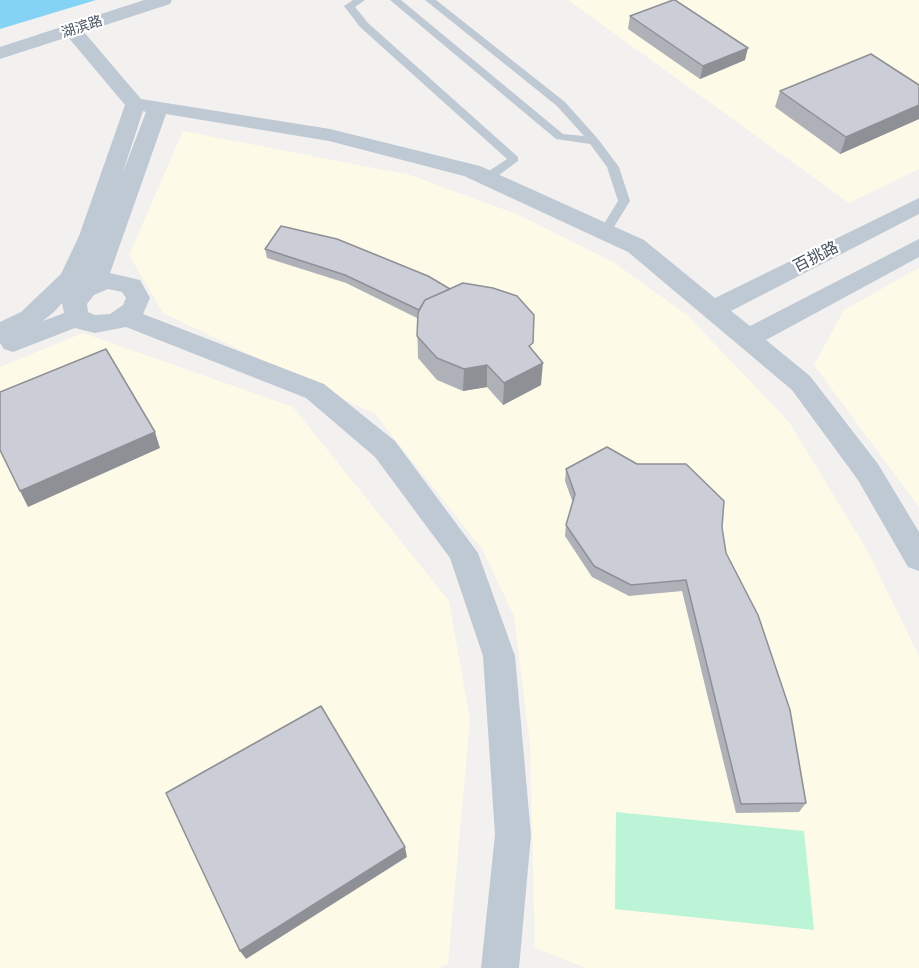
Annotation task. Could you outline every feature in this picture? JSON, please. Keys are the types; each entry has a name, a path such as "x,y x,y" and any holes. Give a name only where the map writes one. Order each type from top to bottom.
{"street":[{"name":"湖滨路","path":"0,53 163,0"},
{"path":"73,31 146,105 330,135 472,171 636,246 801,383 868,471 919,558"},
{"path":"94,284 146,105"},
{"path":"0,333 30,318 46,305 71,278 146,105"},
{"name":"百挑路","path":"713,310 919,205"},
{"path":"747,339 919,247"},
{"path":"0,349 77,317 95,324 106,324 125,317 132,311 138,298 131,286 115,281 94,284 78,296 74,303 77,317"},
{"path":"125,317 315,391 385,449 463,553 499,656 513,835 500,968"}],"lane":[{"path":"360,0 349,6 364,25 514,159 487,178"},
{"path":"395,0 560,137 594,141"},
{"path":"430,0 561,104 594,141 613,167 624,201 605,232"}],"shaded area":[{"path":"568,0 919,0 919,169 849,203"},
{"path":"183,131 410,175 519,215 613,262 687,315 789,422 867,550 919,656 919,968 586,968 535,948 530,745 514,616 482,549 375,414 163,313 129,255"},
{"path":"919,268 919,507 814,365 844,310"},
{"path":"83,333 293,407 449,601 470,720 448,963 440,968 0,968 0,367"}],"green space":[{"path":"616,812 804,831 814,930 615,909"}],"water":[{"path":"0,0 96,0 0,29"}],"building":[{"path":"673,0 748,48 703,66 630,16"},
{"path":"871,54 919,85 919,105 846,137 780,91"},
{"path":"281,226 337,239 428,276 450,289 425,300 419,310 345,275 265,249"},
{"path":"463,283 493,288 517,296 534,315 533,343 529,346 543,363 504,383 487,365 464,369 437,358 417,336 418,313 425,300"},
{"path":"106,349 155,432 20,491 0,450 0,392"},
{"path":"607,447 637,464 686,464 724,501 722,527 726,553 758,615 790,710 806,803 741,804 686,580 631,585 594,566 566,525 575,494 566,469"},
{"path":"321,706 405,847 240,951 166,793"}]}
